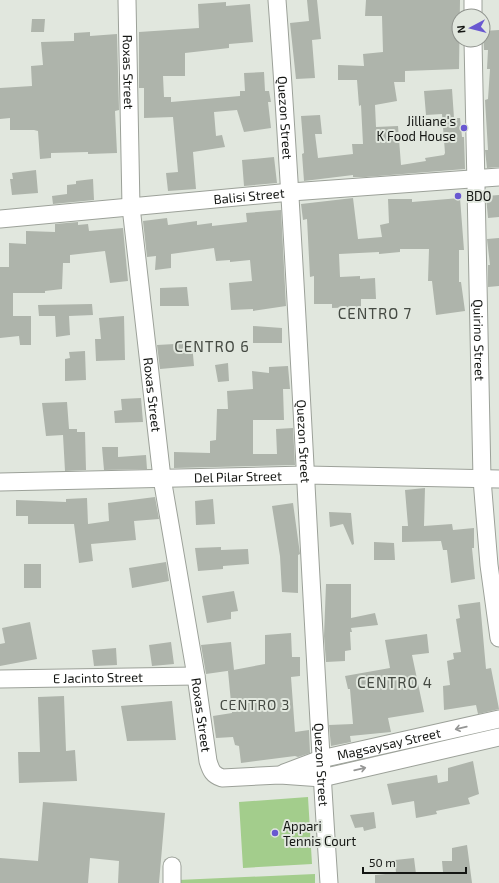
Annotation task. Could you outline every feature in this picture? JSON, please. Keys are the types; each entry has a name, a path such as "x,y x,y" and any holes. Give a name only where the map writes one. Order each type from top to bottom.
{"street":[{"name":"Roxas Street","path":"127,0 131,207 162,478 196,676 208,761 215,776 222,778"},
{"name":"Quezon Street","path":"277,0 291,192 322,778 329,883"},
{"name":"Quirino Street","path":"474,48 482,480 489,565 499,638"},
{"name":"Balisi Street","path":"0,219 291,192 476,180 499,177"},
{"name":"Del Pilar Street","path":"0,482 306,475 482,480 499,479"},
{"name":"E Jacinto Street","path":"0,679 196,676"},
{"name":"Magsaysay Street","path":"280,775 321,759 499,719"},
{"name":"Magsaysay Street","path":"222,778 280,775 322,778 499,737"},
{"path":"172,866 172,883"}],"green space":[{"name":"Appari Tennis Court","path":"308,797 312,864 243,868 239,802"},
{"path":"315,874 315,883 178,883 178,880"}],"building":[{"path":"307,0 317,0 321,39 312,40 315,78 296,79 290,23 309,21"},
{"path":"366,0 460,0 460,8 451,8 451,48 459,48 459,69 405,71 405,82 394,82 397,101 375,105 376,127 398,126 401,165 426,161 425,158 444,155 445,153 442,114 426,115 424,91 452,89 454,118 460,118 462,137 464,137 465,169 365,177 353,177 353,175 304,181 302,154 304,153 301,116 320,115 322,134 315,134 318,158 353,154 352,144 363,144 361,105 359,106 357,80 338,80 338,65 364,66 363,54 383,52 382,16 365,16"},
{"path":"226,2 226,6 250,4 253,42 229,44 229,48 185,53 185,76 163,76 164,97 171,97 171,102 240,96 240,91 245,91 244,73 264,72 265,91 269,91 271,102 268,102 271,128 244,132 237,110 214,112 216,136 222,135 225,147 193,152 196,189 168,191 166,173 178,172 173,117 144,118 144,88 139,88 139,32 199,28 198,4"},
{"path":"32,19 45,19 44,32 31,32"},
{"path":"491,30 499,30 499,167 487,168 485,150 488,150 485,100 488,99 490,69 487,69 488,50 484,50 484,48 491,48"},
{"path":"90,32 90,36 117,34 119,110 115,111 117,153 51,153 51,158 40,159 38,131 10,130 10,118 0,119 0,88 32,86 31,66 43,65 41,42 74,41 74,33"},
{"path":"274,157 277,183 244,186 242,160"},
{"path":"36,170 38,193 12,195 10,179 13,179 12,173"},
{"path":"93,179 94,200 53,204 52,196 67,194 67,185 76,184 76,181"},
{"path":"499,195 499,217 488,218 486,196"},
{"path":"353,198 358,239 382,237 380,225 389,223 388,199 412,199 412,202 460,198 464,250 459,250 459,282 461,282 465,311 436,315 432,281 428,281 429,249 400,249 400,252 379,254 379,252 339,254 340,277 360,276 360,279 375,278 376,299 361,299 361,307 332,308 332,304 314,304 314,276 310,277 307,219 303,220 301,204"},
{"path":"281,210 286,306 253,311 253,309 231,310 229,283 252,281 250,260 230,262 230,260 216,261 214,248 171,254 171,268 155,270 156,256 147,257 143,221 167,218 168,225 197,221 197,225 212,223 212,226 247,222 246,213"},
{"path":"78,222 78,225 88,224 89,231 123,228 128,281 110,283 105,251 70,255 70,263 63,263 62,289 45,291 45,293 13,293 13,316 31,316 31,345 20,345 19,336 0,338 0,267 9,267 9,243 26,244 26,231 55,232 55,224"},
{"path":"499,238 499,286 488,287 488,265 490,265 487,239"},
{"path":"187,287 189,306 160,306 160,288"},
{"path":"92,304 93,315 69,316 70,335 56,337 55,316 39,316 38,305"},
{"path":"124,316 125,360 96,361 95,339 101,339 99,318"},
{"path":"253,326 282,328 282,343 253,343"},
{"path":"192,343 194,366 160,369 157,345"},
{"path":"85,351 86,380 65,381 65,359 70,358 69,352"},
{"path":"228,363 229,381 218,382 215,365"},
{"path":"288,366 290,389 283,389 284,420 253,420 253,454 277,454 276,429 293,428 295,465 174,468 174,452 210,453 210,441 216,440 217,409 228,409 227,391 253,389 252,371 269,373 269,367"},
{"path":"141,398 143,422 115,423 114,411 122,410 121,399"},
{"path":"67,402 69,429 77,429 77,432 85,432 86,470 65,471 63,435 46,436 42,403"},
{"path":"102,447 118,447 118,457 146,455 147,469 104,470"},
{"path":"425,488 424,526 452,524 453,530 474,528 474,548 472,548 475,579 451,583 447,550 443,550 441,541 402,542 402,526 408,526 405,490"},
{"path":"155,497 159,519 134,521 136,540 91,544 93,561 79,563 74,524 28,524 28,516 16,516 16,500 66,502 66,499 87,498 88,524 109,521 108,503"},
{"path":"213,499 215,524 196,525 195,501"},
{"path":"293,503 300,554 298,555 298,593 282,592 280,556 272,506"},
{"path":"329,512 351,513 354,544 352,545 343,524 330,527"},
{"path":"374,542 394,543 395,560 374,560"},
{"path":"221,547 221,550 248,549 249,564 223,566 223,569 198,571 195,548"},
{"path":"166,562 169,581 132,588 129,568"},
{"path":"24,564 41,564 41,588 24,588"},
{"path":"326,584 351,584 351,618 375,613 378,625 351,628 351,650 345,651 345,661 326,662 324,636"},
{"path":"234,591 238,611 231,612 231,619 207,623 202,596"},
{"path":"480,602 486,669 491,668 499,709 478,714 476,705 444,710 443,686 450,685 447,661 454,659 453,653 461,652 456,619 460,618 458,605"},
{"path":"30,622 37,659 0,666 0,644 5,643 2,628"},
{"path":"291,633 292,657 300,657 300,676 291,677 295,732 309,730 310,753 298,757 295,756 241,763 239,746 235,745 233,737 216,738 213,716 232,713 228,671 265,664 265,635"},
{"path":"427,634 429,653 412,655 424,712 388,718 391,732 350,736 351,742 331,746 329,725 353,724 350,689 348,689 345,676 390,668 385,640"},
{"path":"171,642 174,664 152,666 149,645"},
{"path":"231,642 234,670 206,674 201,645"},
{"path":"116,648 117,665 94,666 92,650"},
{"path":"64,696 66,751 75,750 77,781 19,783 18,752 40,752 38,697"},
{"path":"172,701 176,740 127,741 121,706"},
{"path":"473,761 479,794 468,798 470,804 436,811 437,814 416,818 414,801 392,805 387,784 437,775 438,783 448,781 448,768"},
{"path":"43,802 165,813 159,883 118,883 119,861 90,858 88,883 0,883 0,858 38,861"},
{"path":"374,812 376,828 364,831 363,827 355,828 350,815"},
{"path":"467,845 472,883 375,883 375,875 396,873 395,860 414,858 416,874 443,872 442,861 452,861 452,848"}],"place":[{"name":"Jilliane's K Food House","path":"464,128"},
{"name":"BDO","path":"458,196"},
{"name":"Appari Tennis Court","path":"275,833"}],"district":[{"name":"CENTRO 7","path":"375,313"},
{"name":"CENTRO 6","path":"212,346"},
{"name":"CENTRO 4","path":"395,682"},
{"name":"CENTRO 3","path":"255,704"}]}
